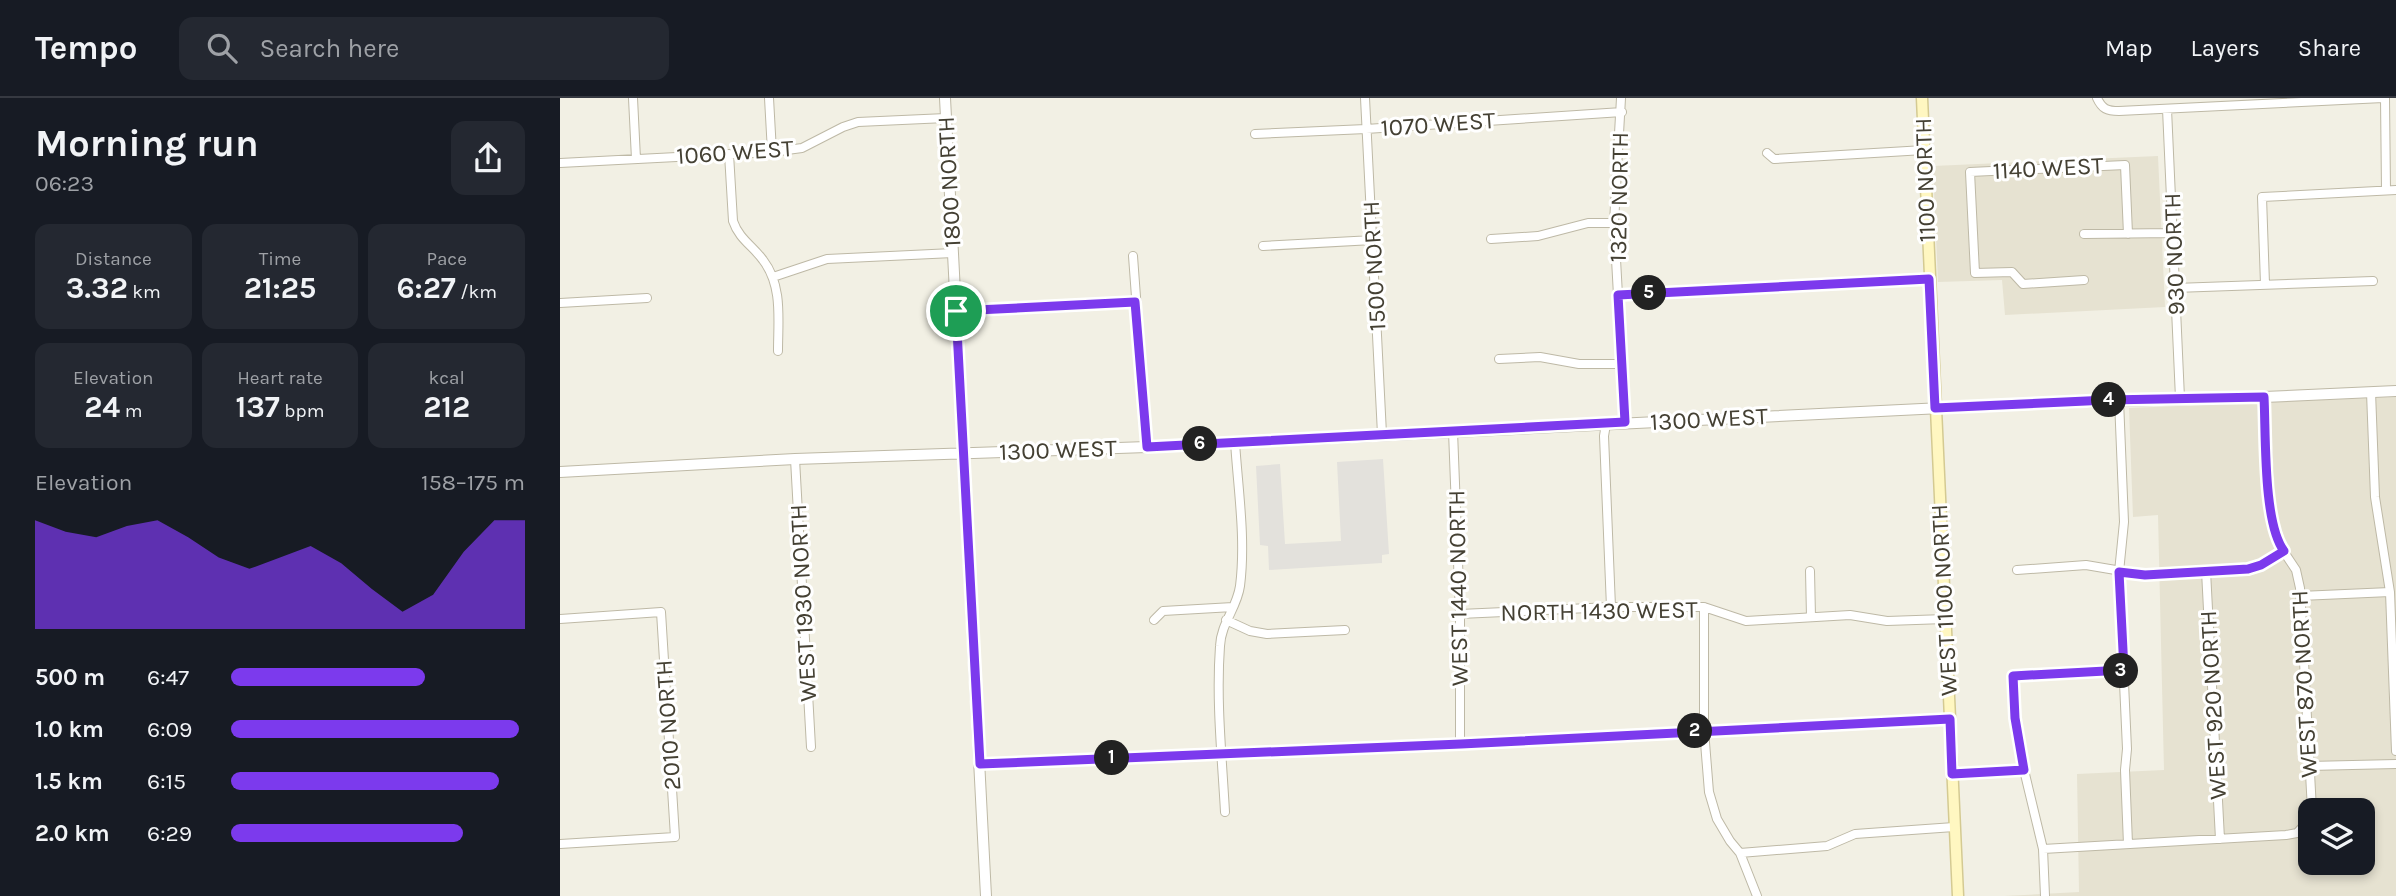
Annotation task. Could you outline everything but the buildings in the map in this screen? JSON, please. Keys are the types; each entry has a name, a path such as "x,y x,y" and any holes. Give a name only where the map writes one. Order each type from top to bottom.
{"main road":[{"name":"1100 NORTH","path":"1922,98 1932,345"},
{"name":"WEST 1100 NORTH","path":"1932,345 1958,896"}],"street":[{"path":"633,98 636,159"},
{"path":"769,98 772,152"},
{"name":"1800 NORTH","path":"945,98 986,896"},
{"name":"1500 NORTH","path":"1365,98 1382,434"},
{"name":"1320 NORTH","path":"1621,98 1614,223 1625,422"},
{"path":"2097,98 2102,107 2110,111 2384,98 2386,190"},
{"path":"2191,98 2191,108"},
{"name":"930 NORTH","path":"2167,109 2180,398"},
{"name":"1070 WEST","path":"1255,134 1622,112"},
{"name":"1060 WEST","path":"560,163 772,152 802,148 858,122 946,118"},
{"path":"1768,153 1774,159 1924,149"},
{"path":"729,154 733,221 737,232 765,262 777,293 778,351"},
{"name":"1140 WEST","path":"2084,280 2023,284 2012,272 1975,273 1970,172 2125,165 2128,234"},
{"path":"2265,284 2262,197 2396,190"},
{"path":"1491,239 1538,236 1588,223 1614,223"},
{"path":"2084,234 2173,233"},
{"path":"1263,246 1373,240"},
{"path":"773,277 827,259 953,253"},
{"path":"1133,256 1147,447"},
{"path":"1618,295 1929,279"},
{"path":"2175,288 2373,281"},
{"path":"560,303 647,298"},
{"path":"956,311 1135,302"},
{"path":"1499,359 1540,357 1579,364 1622,365"},
{"name":"1300 WEST","path":"560,472 795,459 1147,447 1935,408 2396,391"},
{"path":"2371,392 2375,497 2390,592 2394,643 2396,751"},
{"name":"WEST 870 NORTH","path":"2264,397 2271,515 2280,546 2296,570 2300,596 2311,798"},
{"path":"2119,400 2124,522 2119,572 2127,749 2125,770 2128,844"},
{"path":"1606,424 1604,436 1611,607"},
{"name":"WEST 1440 NORTH","path":"1453,431 1460,614 1461,744"},
{"path":"1226,811 1220,646 1222,626 1239,591 1242,567 1235,442"},
{"name":"WEST 1930 NORTH","path":"795,459 811,747"},
{"path":"2017,570 2086,565 2145,575 2248,569 2261,565 2284,551"},
{"path":"1810,571 1811,617"},
{"name":"WEST 920 NORTH","path":"2206,571 2220,839"},
{"path":"2300,596 2390,592"},
{"path":"1154,620 1163,611 1233,607"},
{"name":"NORTH 1430 WEST","path":"1460,614 1611,607 1704,607 1746,621 1850,615 1887,621 1945,619"},
{"path":"1704,607 1704,730 1709,792 1717,819 1740,853 1757,896"},
{"name":"2010 NORTH","path":"560,619 661,612 676,838 560,844"},
{"path":"1226,620 1250,631 1267,634 1345,630"},
{"path":"2045,896 2043,849 2024,770 2015,718 2013,676 2124,670"},
{"path":"980,764 1461,744 1950,719"},
{"path":"2309,766 2396,764"},
{"path":"1952,774 2024,770"},
{"path":"1740,853 1827,846 1855,834 1954,827"},
{"path":"2043,849 2298,832"}],"shaded area":[{"path":"2158,156 2165,307 2005,315 2002,280 1938,282 1933,166"},
{"path":"2396,397 2396,896 2004,896 2079,892 2077,774 2164,770 2158,515 2133,517 2129,408"},
{"path":"1383,459 1389,554 1382,555 1382,563 1269,570 1268,546 1260,545 1256,466 1280,464 1285,544 1341,541 1337,462"}],"route":[{"path":"1929,279 1935,408 2108,400 2264,397 2271,515 2284,551 2261,565 2248,569 2145,575 2119,572 2124,670 2013,676 2015,718 2024,770 1952,774 1950,719 1461,744 980,764 956,311 1135,302 1147,447 1625,422 1618,295 1929,279"}]}
